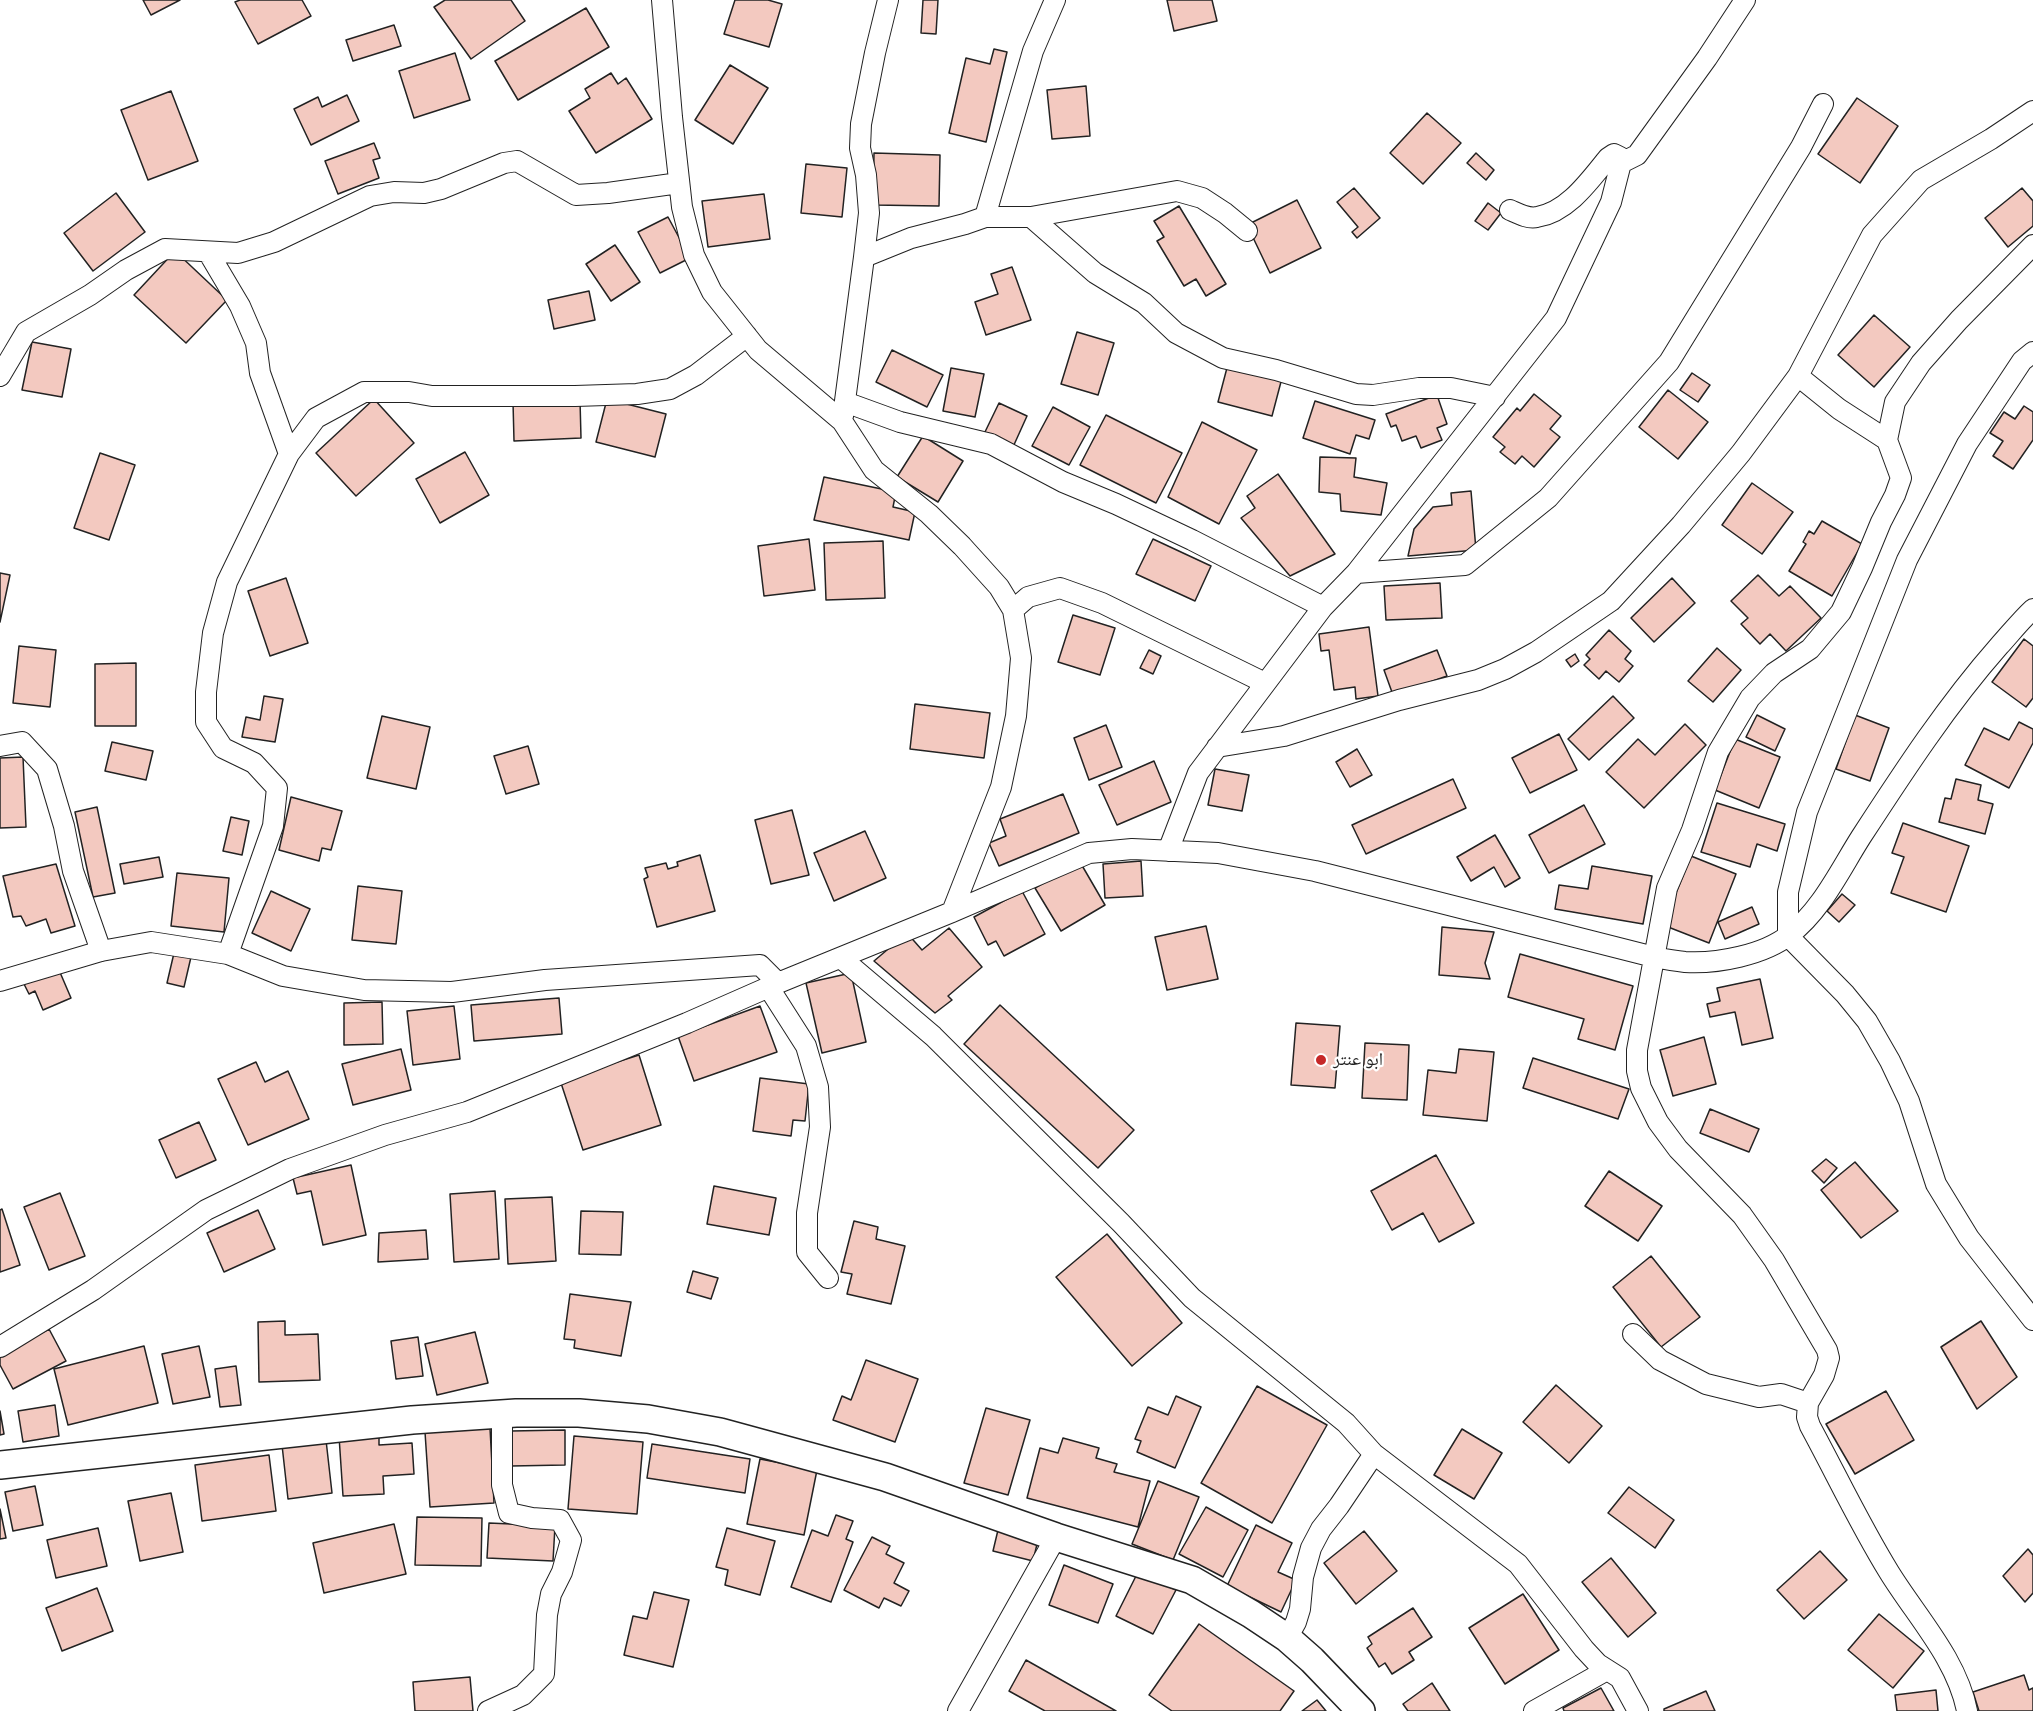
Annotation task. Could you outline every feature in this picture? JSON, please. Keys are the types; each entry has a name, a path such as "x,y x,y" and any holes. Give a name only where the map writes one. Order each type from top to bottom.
{"street":[{"path":"662,0 682,207 694,255 712,292 758,350 843,412 874,470 929,514 962,546 999,587 1013,610 1021,658 1012,736 1001,787 952,912"},
{"path":"843,412 869,213 866,175 860,148 861,124 888,0"},
{"path":"985,217 1033,51 1055,0"},
{"path":"1621,163 1637,155 1707,58 1745,0"},
{"path":"1356,573 1465,565 1548,498 1669,362 1801,147 1823,104"},
{"path":"1217,747 1284,736 1399,700 1478,680 1505,669 1536,652 1611,601 1681,525 1741,453 1798,376 1872,235 1921,180 1991,139 2033,111"},
{"path":"1167,850 1198,773 1217,747 1323,607 1356,573 1556,318 1611,202 1621,163 1620,157 1614,154 1608,158 1574,197 1555,211 1536,217 1523,216 1510,210"},
{"path":"0,376 26,332 126,270 165,249 238,253 274,242 370,196 394,192 424,193 441,189 504,163 517,161 576,195 679,183"},
{"path":"864,257 911,238 985,217 1031,217 1177,191 1202,198 1247,231"},
{"path":"1031,217 1095,273 1144,303 1176,333 1223,358 1276,370 1356,394 1373,395 1419,388 1451,388 1495,397"},
{"path":"1967,1711 1964,1696 1954,1674 1889,1573 1810,1426 1807,1416 1808,1403 1829,1358 1824,1343 1774,1260 1742,1215 1677,1149 1658,1122 1641,1088 1636,1071 1637,1050 1667,888 1692,830 1718,752 1750,698 1774,673 1810,649 1841,612 1901,478 1887,440 1895,402 1921,363 2033,244"},
{"path":"208,252 240,306 256,343 260,373 289,454"},
{"path":"228,954 273,826 277,788 254,763 223,748 206,723 206,692 213,633 226,582 289,454 316,418 364,392 409,392 432,396 637,394 670,389 696,375 747,336"},
{"path":"2033,352 2022,362 1967,444 1907,560 1807,812 1788,892 1788,936 1868,1021 1909,1101 1936,1184 1969,1238 2033,1320"},
{"path":"1798,376 1839,409 1887,440"},
{"path":"843,412 900,422 991,444 1064,482 1192,540 1323,607"},
{"path":"1013,610 1028,597 1060,588 1102,603 1265,683"},
{"path":"0,1347 93,1290 206,1210 290,1169 385,1135 467,1112 687,1023 1089,853 1132,849 1218,853 1315,872 1654,957 1687,962 1746,956 1767,948 1788,936 1805,921 1917,752 1978,670 2033,609"},
{"path":"0,746 22,742 47,769 64,826 73,871 101,951"},
{"path":"0,981 101,951 151,942 228,954 283,976 364,990 452,992 545,980 760,964 806,1046 818,1087 820,1127 807,1213 807,1252 828,1278"},
{"path":"841,958 933,1035 1113,1215 1192,1298 1346,1423 1374,1454 1518,1564 1579,1644 1591,1657 1620,1678 1638,1711"},
{"path":"1633,1334 1660,1360 1706,1384 1759,1397 1781,1394 1808,1403"},
{"path":"0,1465 412,1420 502,1414 612,1414 720,1432 885,1477 1056,1537 1192,1580 1287,1638 1312,1660 1361,1711"},
{"path":"488,1711 523,1695 544,1674 547,1615 551,1594 562,1572 572,1540 560,1520 532,1518 509,1513 502,1485 502,1414"},
{"path":"1287,1638 1300,1609 1303,1577 1311,1548 1321,1529 1374,1454"},
{"path":"958,1711 1056,1537"},
{"path":"1534,1711 1607,1670"}],"building":[{"path":"143,0 180,0 151,15"},
{"path":"240,0 302,0 311,16 258,44 235,2"},
{"path":"445,0 511,0 525,21 471,59 434,7"},
{"path":"735,0 768,0 782,4 769,47 724,34"},
{"path":"923,0 938,0 936,34 921,33"},
{"path":"1167,0 1212,0 1217,21 1174,31"},
{"path":"586,8 609,47 518,100 495,61"},
{"path":"394,25 401,46 353,61 346,40"},
{"path":"994,49 1007,52 986,142 949,133 966,58 990,64"},
{"path":"455,53 470,100 414,118 399,71"},
{"path":"730,65 768,88 733,144 695,120"},
{"path":"611,73 618,84 626,78 652,119 596,153 569,111 590,98 585,89"},
{"path":"1086,86 1090,136 1052,139 1047,90"},
{"path":"171,91 198,161 148,180 121,110"},
{"path":"347,95 359,121 311,145 294,109 318,97 322,107"},
{"path":"1857,98 1898,126 1860,183 1818,154"},
{"path":"1427,113 1461,143 1423,184 1390,153"},
{"path":"374,143 380,158 373,160 379,178 338,194 325,161"},
{"path":"874,153 940,155 939,206 873,205"},
{"path":"1476,153 1494,170 1486,180 1467,163"},
{"path":"806,164 847,168 842,217 801,213"},
{"path":"1354,188 1380,218 1357,238 1352,232 1358,227 1337,202"},
{"path":"2022,188 2033,201 2033,226 2008,247 1985,218"},
{"path":"116,193 145,232 93,271 64,233"},
{"path":"764,194 770,239 708,247 702,201"},
{"path":"1297,200 1321,248 1270,273 1247,225"},
{"path":"1488,203 1501,213 1488,230 1475,221"},
{"path":"1179,206 1226,284 1206,296 1196,279 1184,286 1157,241 1164,237 1154,221"},
{"path":"668,217 690,258 660,273 638,232"},
{"path":"615,245 640,282 611,301 586,264"},
{"path":"175,251 227,300 186,343 134,295"},
{"path":"1012,267 1031,320 986,335 975,302 998,294 991,274"},
{"path":"589,291 595,320 554,329 548,300"},
{"path":"1874,315 1910,347 1874,387 1838,355"},
{"path":"1077,332 1114,343 1098,395 1061,384"},
{"path":"32,342 71,349 62,397 22,390"},
{"path":"892,350 943,375 927,407 876,382"},
{"path":"1228,364 1282,378 1272,416 1218,402"},
{"path":"951,368 984,374 975,417 943,411"},
{"path":"1692,373 1710,385 1698,402 1680,390"},
{"path":"1668,390 1708,422 1678,459 1639,427"},
{"path":"1534,394 1561,416 1550,429 1560,437 1534,467 1522,456 1515,464 1500,452 1505,447 1493,437 1517,408 1520,411"},
{"path":"1437,395 1447,424 1437,428 1442,440 1421,448 1416,436 1402,441 1396,425 1391,427 1386,414"},
{"path":"374,399 414,443 356,496 316,453"},
{"path":"607,399 666,414 655,457 596,442"},
{"path":"580,400 581,438 514,441 513,402"},
{"path":"1315,401 1375,420 1369,439 1356,435 1350,454 1303,438"},
{"path":"999,403 1027,416 1013,447 984,434"},
{"path":"2024,406 2033,412 2033,440 2013,469 1993,456 2003,441 1990,433 2004,412 2015,419"},
{"path":"1053,407 1090,427 1069,465 1032,446"},
{"path":"1106,415 1182,453 1156,503 1080,465"},
{"path":"1202,422 1257,450 1219,524 1168,497"},
{"path":"923,436 963,461 938,502 897,477"},
{"path":"465,452 489,495 440,523 416,479"},
{"path":"100,453 135,465 109,540 74,528"},
{"path":"1320,457 1356,458 1354,477 1387,483 1381,515 1341,511 1340,494 1319,492"},
{"path":"1278,474 1335,554 1290,576 1241,518 1255,508 1247,496"},
{"path":"824,477 896,492 893,507 915,512 909,540 814,520"},
{"path":"1752,483 1793,512 1762,554 1722,525"},
{"path":"1471,491 1476,550 1408,556 1414,529 1433,507 1452,505 1451,493"},
{"path":"1822,521 1862,544 1832,596 1789,571 1806,544 1803,542 1809,531 1814,534"},
{"path":"809,539 815,590 764,596 758,546"},
{"path":"1153,539 1211,566 1195,601 1136,574"},
{"path":"883,541 885,598 826,600 824,543"},
{"path":"0,573 10,575 0,622"},
{"path":"1758,575 1779,596 1790,586 1821,618 1786,651 1770,634 1760,644 1741,624 1748,618 1731,601"},
{"path":"286,578 308,643 270,656 248,591"},
{"path":"1672,578 1695,603 1654,642 1631,618"},
{"path":"1440,583 1442,618 1386,620 1384,586"},
{"path":"1073,615 1115,628 1100,675 1058,662"},
{"path":"1369,627 1378,696 1356,699 1355,687 1334,690 1329,650 1321,651 1319,634"},
{"path":"1609,630 1631,651 1625,659 1633,666 1619,682 1606,671 1599,679 1584,665 1590,659 1586,655"},
{"path":"2024,639 2033,646 2033,698 2026,707 1992,682"},
{"path":"19,646 56,650 50,707 13,703"},
{"path":"1717,648 1741,670 1713,702 1688,681"},
{"path":"1149,650 1161,656 1153,674 1140,668"},
{"path":"1437,650 1447,676 1393,695 1384,670"},
{"path":"1575,654 1579,661 1571,667 1566,660"},
{"path":"136,663 136,726 95,726 95,664"},
{"path":"264,696 283,699 275,742 242,737 246,717 260,720"},
{"path":"1613,696 1634,718 1589,760 1568,739"},
{"path":"915,704 990,713 984,758 910,749"},
{"path":"1757,715 1785,729 1775,751 1746,737"},
{"path":"1855,715 1889,728 1870,781 1836,769"},
{"path":"382,716 430,727 416,789 367,778"},
{"path":"2019,722 2033,729 2033,743 2009,788 1965,765 1984,728 2009,740"},
{"path":"1685,724 1706,745 1644,808 1606,772 1638,739 1655,755"},
{"path":"1106,725 1122,767 1089,780 1074,738"},
{"path":"1559,734 1577,770 1530,793 1512,758"},
{"path":"1735,739 1780,757 1759,808 1715,790"},
{"path":"112,742 153,751 146,780 105,771"},
{"path":"528,746 539,784 506,794 494,756"},
{"path":"1357,749 1372,775 1350,787 1336,762"},
{"path":"23,757 26,827 0,828 0,758"},
{"path":"1154,761 1171,802 1117,825 1099,785"},
{"path":"1215,769 1249,775 1242,811 1208,805"},
{"path":"1453,779 1466,808 1366,854 1352,825"},
{"path":"1956,779 1981,785 1978,800 1993,804 1985,834 1939,822 1945,798 1951,799"},
{"path":"1063,794 1079,833 999,866 989,843 1006,836 1000,819"},
{"path":"291,797 342,811 331,850 322,848 319,861 279,850"},
{"path":"1717,803 1785,824 1777,851 1757,844 1750,867 1701,852"},
{"path":"1584,805 1605,844 1549,873 1529,835"},
{"path":"97,807 115,893 93,897 75,812"},
{"path":"792,810 809,875 771,884 755,820"},
{"path":"231,817 249,821 242,855 223,851"},
{"path":"1903,823 1969,846 1946,912 1891,893 1904,857 1892,853"},
{"path":"865,831 886,878 834,901 814,853"},
{"path":"1495,835 1520,878 1505,887 1494,867 1471,881 1457,857"},
{"path":"700,855 715,911 657,927 644,879 648,877 645,868 666,863 668,869 678,866 677,862"},
{"path":"1691,856 1736,874 1709,943 1663,925"},
{"path":"159,857 163,877 124,884 120,864"},
{"path":"1141,861 1143,896 1105,898 1103,864"},
{"path":"1080,862 1105,905 1061,931 1035,888"},
{"path":"56,864 75,926 51,933 46,919 26,926 21,916 13,917 3,876"},
{"path":"1592,866 1652,876 1643,924 1555,909 1559,885 1588,889"},
{"path":"177,873 229,878 224,932 171,926"},
{"path":"358,886 402,891 396,944 352,940"},
{"path":"271,891 310,909 291,951 252,933"},
{"path":"1022,891 1045,934 1004,956 996,941 988,945 974,917"},
{"path":"1842,894 1855,905 1839,922 1827,911"},
{"path":"1752,907 1759,924 1725,939 1718,922"},
{"path":"1206,926 1218,979 1167,990 1155,937"},
{"path":"1442,927 1494,932 1485,963 1490,979 1439,975"},
{"path":"949,928 982,967 948,996 952,1000 935,1013 874,961 907,933 922,950"},
{"path":"174,953 191,957 184,987 167,983"},
{"path":"1520,954 1633,986 1615,1050 1578,1039 1584,1019 1508,997"},
{"path":"59,970 71,998 43,1010 35,991 29,994 24,984"},
{"path":"851,973 866,1042 822,1053 806,983"},
{"path":"1760,979 1773,1038 1742,1045 1735,1012 1710,1017 1707,1004 1720,1001 1717,988"},
{"path":"559,998 562,1034 474,1041 471,1005"},
{"path":"382,1002 383,1044 344,1045 344,1003"},
{"path":"1000,1005 1134,1130 1098,1168 964,1044"},
{"path":"454,1006 460,1059 413,1065 407,1011"},
{"path":"760,1006 777,1052 694,1081 678,1036"},
{"path":"1296,1023 1340,1026 1335,1088 1291,1085"},
{"path":"1704,1037 1716,1084 1673,1096 1660,1050"},
{"path":"1365,1043 1409,1045 1407,1100 1362,1098"},
{"path":"401,1049 411,1090 353,1105 342,1064"},
{"path":"1459,1049 1494,1052 1487,1121 1423,1115 1428,1070 1456,1073"},
{"path":"639,1055 661,1125 583,1150 560,1080"},
{"path":"1533,1058 1629,1089 1618,1119 1523,1088"},
{"path":"256,1062 265,1082 288,1071 309,1119 248,1145 218,1079"},
{"path":"760,1078 809,1084 805,1121 793,1120 791,1136 753,1131"},
{"path":"1710,1109 1759,1129 1749,1152 1700,1133"},
{"path":"199,1122 216,1160 176,1178 159,1140"},
{"path":"1436,1155 1474,1223 1439,1242 1423,1213 1392,1230 1371,1191"},
{"path":"1826,1159 1837,1168 1824,1183 1812,1171"},
{"path":"1855,1162 1898,1211 1861,1238 1821,1190"},
{"path":"351,1165 366,1235 323,1245 311,1191 297,1194 293,1178"},
{"path":"1609,1171 1662,1206 1638,1241 1585,1206"},
{"path":"714,1186 776,1198 769,1235 707,1224"},
{"path":"495,1191 499,1259 454,1262 450,1194"},
{"path":"60,1193 85,1256 49,1270 24,1207"},
{"path":"552,1197 556,1261 508,1264 505,1199"},
{"path":"2,1209 20,1265 0,1272 0,1210"},
{"path":"258,1210 275,1249 224,1272 207,1233"},
{"path":"581,1211 623,1212 621,1255 579,1254"},
{"path":"854,1221 878,1227 876,1239 905,1246 891,1304 847,1294 852,1274 841,1272"},
{"path":"426,1230 428,1259 378,1262 379,1233"},
{"path":"1107,1234 1182,1323 1132,1366 1056,1277"},
{"path":"1651,1256 1700,1317 1661,1347 1613,1287"},
{"path":"693,1271 718,1278 711,1299 687,1292"},
{"path":"570,1294 631,1302 621,1356 574,1348 575,1340 564,1339"},
{"path":"285,1321 285,1335 318,1334 320,1380 259,1382 258,1322"},
{"path":"1981,1321 2017,1377 1977,1409 1941,1347"},
{"path":"49,1329 66,1361 13,1389 0,1365 0,1355"},
{"path":"475,1332 488,1383 437,1395 425,1344"},
{"path":"418,1337 423,1376 396,1379 391,1341"},
{"path":"144,1346 158,1403 68,1425 54,1369"},
{"path":"199,1346 210,1397 173,1404 162,1354"},
{"path":"866,1360 918,1379 895,1442 833,1420 842,1396 851,1400"},
{"path":"236,1366 241,1405 220,1407 215,1369"},
{"path":"1556,1385 1602,1426 1569,1463 1523,1422"},
{"path":"1257,1386 1327,1425 1272,1523 1201,1483"},
{"path":"1886,1391 1914,1440 1855,1474 1826,1424"},
{"path":"1176,1396 1201,1407 1175,1468 1137,1452 1141,1441 1135,1439 1148,1407 1168,1415"},
{"path":"55,1405 59,1436 23,1442 18,1411"},
{"path":"986,1408 1030,1420 1008,1495 964,1483"},
{"path":"0,1411 4,1434 0,1435"},
{"path":"490,1428 494,1503 430,1507 425,1432"},
{"path":"1462,1429 1502,1453 1474,1499 1434,1475"},
{"path":"565,1430 565,1465 511,1466 511,1431"},
{"path":"379,1434 379,1445 412,1443 414,1474 383,1476 384,1494 343,1496 339,1436"},
{"path":"574,1436 643,1442 637,1514 568,1509"},
{"path":"1063,1438 1099,1448 1096,1458 1117,1464 1114,1472 1150,1481 1138,1527 1027,1498 1040,1448 1058,1453"},
{"path":"326,1440 332,1493 288,1499 282,1445"},
{"path":"652,1444 750,1459 745,1493 647,1478"},
{"path":"269,1455 276,1511 202,1521 195,1465"},
{"path":"760,1459 817,1470 804,1535 747,1524"},
{"path":"1158,1481 1199,1497 1173,1560 1132,1544"},
{"path":"35,1486 43,1525 13,1531 5,1492"},
{"path":"1629,1487 1674,1520 1655,1548 1608,1513"},
{"path":"171,1493 183,1552 140,1561 128,1501"},
{"path":"1206,1507 1248,1530 1223,1577 1179,1554"},
{"path":"0,1509 6,1538 0,1539"},
{"path":"836,1515 853,1521 846,1539 853,1542 831,1602 791,1587 812,1530 828,1536"},
{"path":"417,1517 482,1518 481,1566 415,1565"},
{"path":"489,1523 555,1526 553,1561 487,1558"},
{"path":"394,1524 406,1574 324,1593 313,1543"},
{"path":"1256,1525 1292,1543 1278,1572 1296,1580 1281,1612 1227,1586"},
{"path":"98,1528 107,1566 56,1578 47,1540"},
{"path":"727,1528 775,1541 760,1595 725,1585 728,1570 716,1567"},
{"path":"998,1530 1038,1540 1033,1561 993,1551"},
{"path":"1364,1531 1397,1571 1356,1604 1324,1563"},
{"path":"872,1537 890,1546 886,1554 904,1563 894,1583 909,1591 901,1606 884,1598 879,1608 844,1590"},
{"path":"2028,1549 2033,1555 2033,1593 2025,1602 2003,1576"},
{"path":"1820,1551 1847,1580 1804,1619 1777,1590"},
{"path":"1611,1558 1656,1613 1628,1637 1582,1582"},
{"path":"1064,1565 1113,1584 1098,1623 1049,1605"},
{"path":"1138,1572 1176,1590 1153,1634 1116,1616"},
{"path":"97,1588 113,1631 62,1651 46,1608"},
{"path":"654,1592 689,1600 673,1667 624,1655 633,1616 647,1619"},
{"path":"1523,1594 1559,1650 1505,1684 1469,1628"},
{"path":"1413,1608 1432,1637 1409,1652 1414,1660 1392,1674 1385,1663 1379,1667 1367,1648 1372,1644 1368,1637"},
{"path":"1879,1614 1924,1651 1893,1688 1848,1650"},
{"path":"1199,1624 1294,1691 1280,1711 1172,1711 1149,1695"},
{"path":"1026,1660 1116,1711 1045,1711 1009,1691"},
{"path":"2024,1675 2029,1690 2033,1688 2033,1711 1979,1711 1973,1692"},
{"path":"470,1677 473,1711 415,1711 413,1682"},
{"path":"1432,1683 1450,1711 1408,1711 1403,1704"},
{"path":"1601,1688 1614,1711 1564,1711 1563,1708"},
{"path":"1936,1690 1938,1711 1897,1711 1895,1695"},
{"path":"1706,1691 1715,1711 1664,1711 1664,1709"},
{"path":"1317,1700 1326,1711 1302,1711"}],"place":[{"name":"ابو عنتر","path":"1321,1060"}]}
